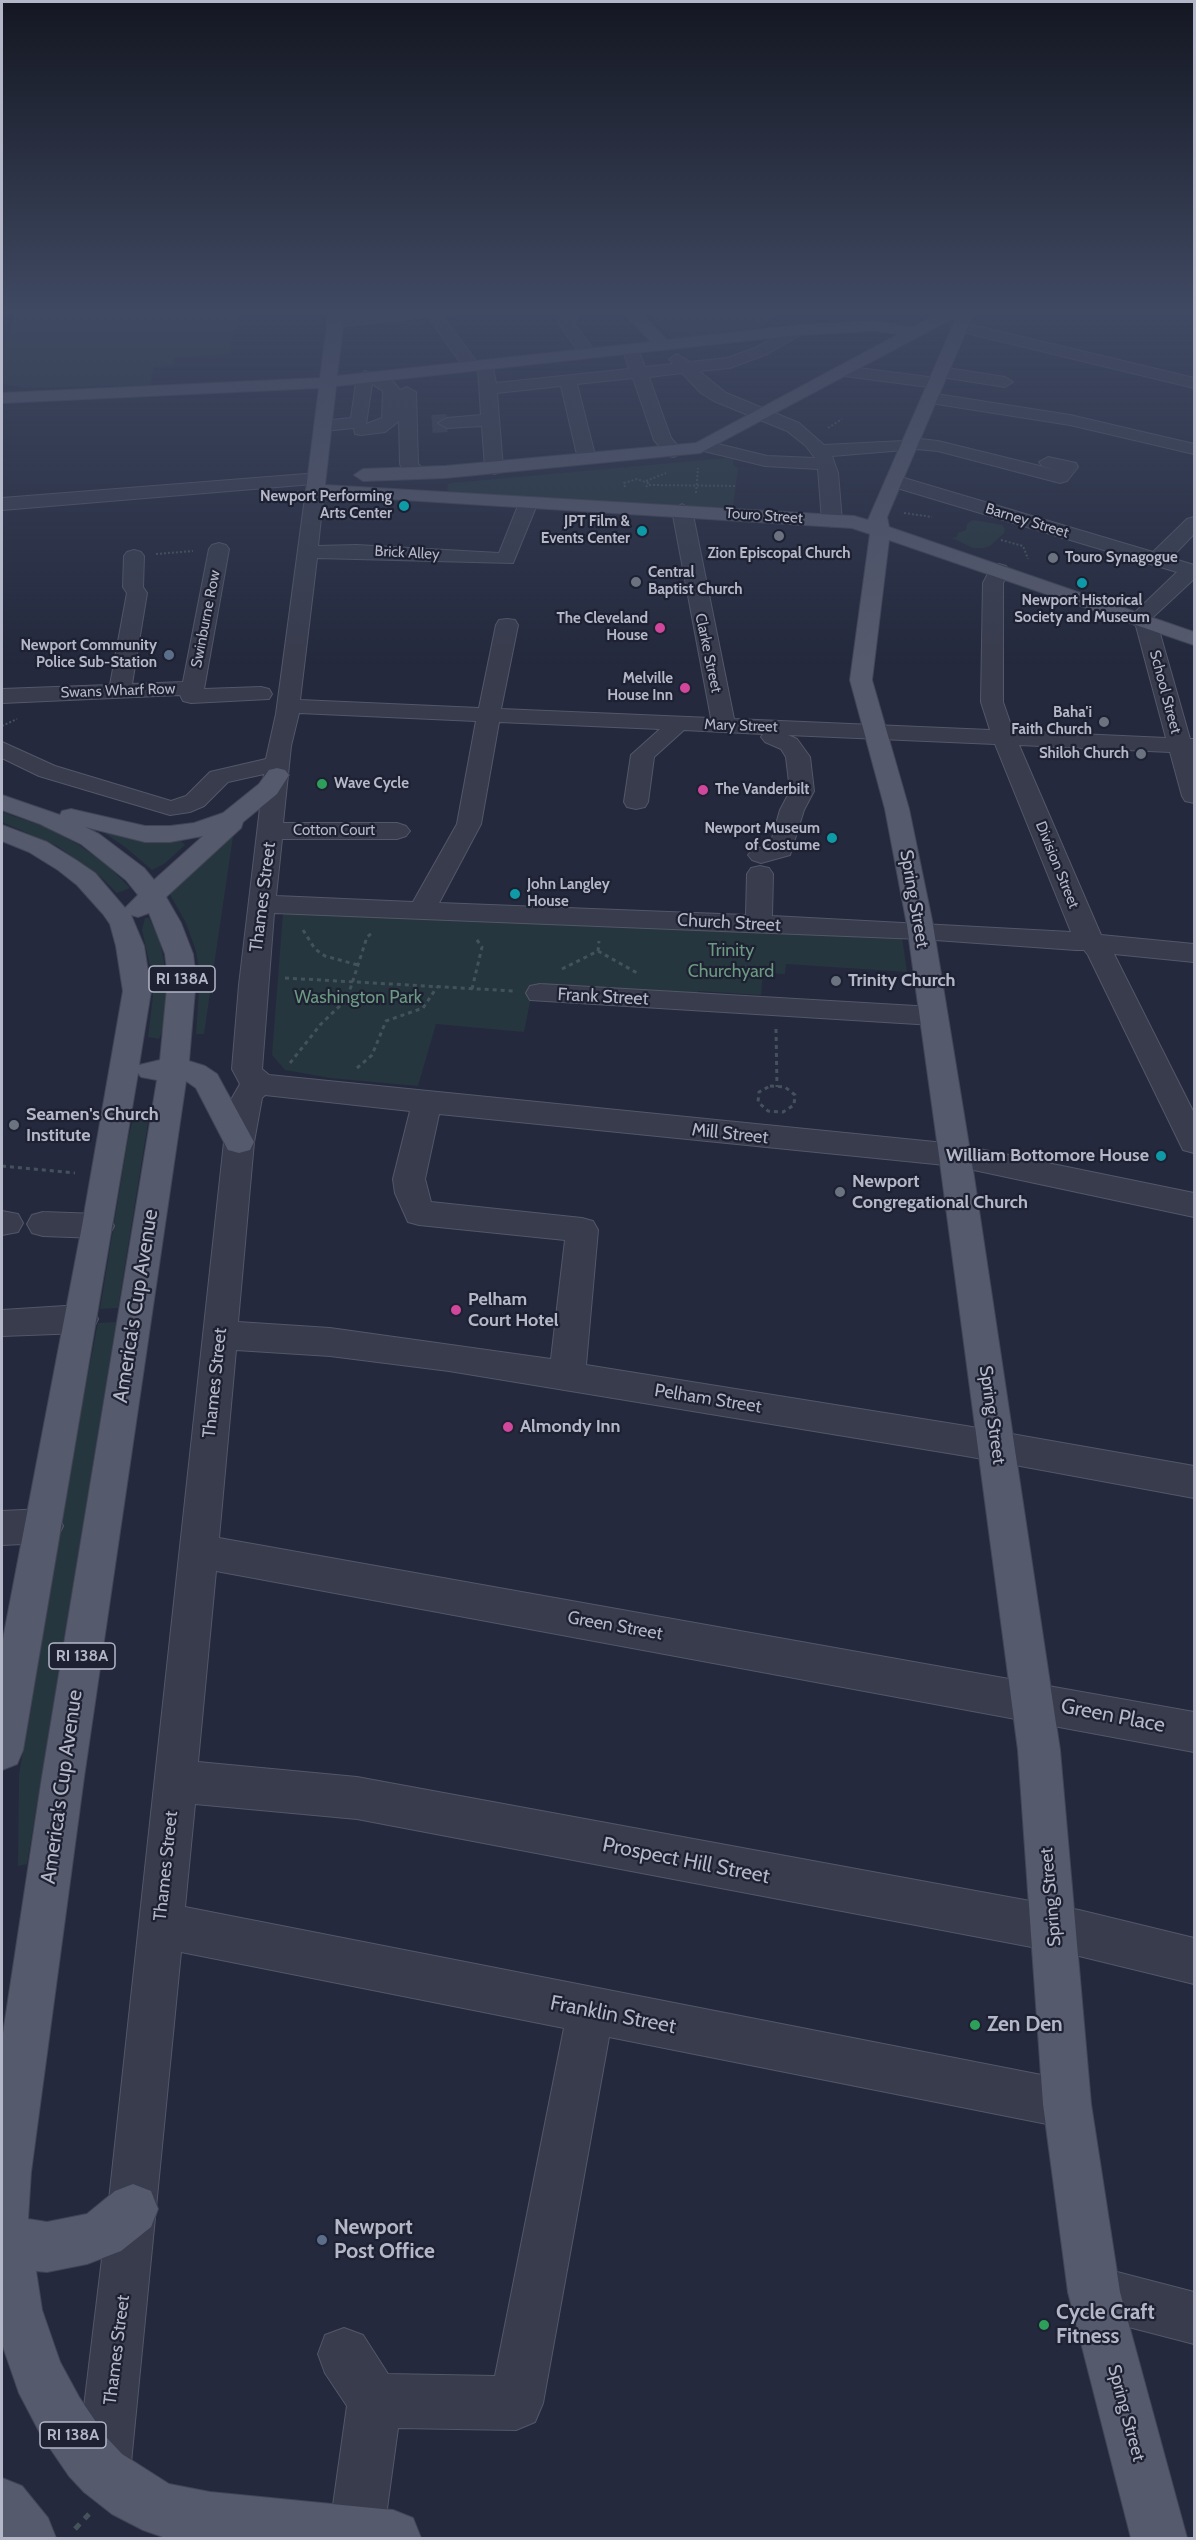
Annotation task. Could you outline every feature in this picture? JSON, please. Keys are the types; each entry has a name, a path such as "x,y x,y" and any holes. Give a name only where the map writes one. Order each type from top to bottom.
{"main road":[{"name":"Thames Street","path":"312,483 323,429"},
{"path":"312,483 418,472 494,468 674,452 702,454 739,429"},
{"name":"Spring Street","path":"917,429 877,517 887,521 861,680 897,809 921,931 955,1155 1039,1750 1067,2104 1094,2292 1159,2538"},
{"path":"429,496 418,492 416,485 422,478 438,472"},
{"name":"Touro Street","path":"312,483 429,496 854,522 887,521 996,558 1142,622 1194,639"},
{"path":"126,934 134,915 152,895 268,789 278,770"},
{"path":"2,800 153,835 207,828 232,818 249,807"},
{"name":"America's Cup Avenue","path":"2,800 90,839 131,870 152,895 172,933 181,966 182,1002 63,1777 9,2153 4,2202 4,2244 16,2310 38,2374 74,2437 97,2492 132,2494 163,2510 229,2532"},
{"name":"RI 138A","path":"2,832 38,848 78,872 112,908 126,934 135,968 137,992 126,1071 44,1526 9,1667 2,1750"},
{"path":"126,1071 173,1069 195,1073 210,1085 240,1142"},
{"path":"4,2244 47,2247 87,2240 103,2233 133,2209"},
{"path":"2,2506 52,2534"},
{"name":"RI 138A","path":"229,2532 369,2537"}],"street":[{"path":"323,429 373,429"},
{"path":"414,429 409,466 418,472"},
{"path":"491,429 494,468"},
{"path":"580,429 587,459"},
{"path":"659,429 663,440 674,452"},
{"path":"794,429 822,458 832,520"},
{"path":"1108,429 1194,448"},
{"path":"702,454 730,450 765,461 822,458 910,444 933,445 1060,477 1069,467 1048,462"},
{"path":"971,471 988,459"},
{"name":"Barney Street","path":"894,481 1193,571"},
{"path":"2,504 312,483"},
{"name":"Thames Street","path":"273,1076 252,1079 247,1070 278,770 308,552 312,483"},
{"name":"Brick Alley","path":"308,552 356,551 507,557 528,502"},
{"name":"Clarke Street","path":"682,510 700,618 724,725"},
{"path":"1157,560 1194,523"},
{"name":"Swinburne Row","path":"192,688 219,549"},
{"path":"120,691 137,593 133,587 134,556"},
{"name":"Division Street","path":"996,558 993,583 992,702 1004,738 1084,932 1100,952 1194,1142"},
{"path":"1142,622 1193,571"},
{"name":"School Street","path":"1142,622 1187,745 1194,796"},
{"path":"434,909 469,824 507,626"},
{"name":"Swans Wharf Row","path":"2,696 192,688 191,696 261,694"},
{"name":"Mary Street","path":"288,706 490,715 672,727 724,725 777,733 874,732 1187,745"},
{"path":"636,802 643,755 672,727 686,737 723,742 757,741 777,733 789,744 798,757 802,791 792,810 781,850 761,865 759,924"},
{"path":"8,753 47,771 165,807 186,806 206,793 253,776 278,770"},
{"name":"Cotton Court","path":"271,831 397,831"},
{"name":"Church Street","path":"263,904 434,909 921,931 1194,953"},
{"name":"Frank Street","path":"540,993 933,1016"},
{"name":"Thames Street","path":"97,2492 133,2209 240,1142 247,1098 251,1090 273,1076"},
{"name":"Mill Street","path":"273,1076 427,1102 955,1155 1194,1205"},
{"path":"427,1102 409,1179 411,1193 419,1213 582,1230 567,1376"},
{"path":"42,1224 98,1226"},
{"path":"2,1323 81,1319"},
{"name":"Pelham Street","path":"220,1335 330,1342 567,1376 997,1446 1194,1482"},
{"path":"2,1528 44,1526"},
{"name":"Green Street","path":"198,1551 1032,1701"},
{"name":"Green Place","path":"1032,1701 1194,1732"},
{"name":"Prospect Hill Street","path":"175,1781 357,1798 1054,1929 1194,1961"},
{"name":"Franklin Street","path":"160,1925 1067,2104"},
{"path":"375,2401 516,2403 591,2011"},
{"path":"1094,2292 1194,2318"},
{"path":"344,2354 375,2401 369,2537"}],"path":[{"path":"696,494 702,454"},
{"path":"632,490 626,488 624,483 637,479 649,485 736,486"},
{"path":"639,490 649,485"},
{"path":"887,521 934,517"},
{"path":"996,558 1001,540 1008,533"},
{"path":"1001,540 1023,546 1029,562"},
{"path":"134,556 219,549"},
{"path":"273,1076 347,999 367,937 387,926 394,908"},
{"path":"434,909 446,928 479,939 481,943 472,989"},
{"path":"540,993 543,982 550,975 598,951 604,917"},
{"path":"301,926 315,949 325,956 358,964"},
{"name":"Frank Street","path":"284,977 540,993"},
{"path":"356,1069 372,1055 386,1021 423,1008 428,1004 437,987"},
{"path":"776,1007 777,1087"},
{"path":"770,1086 777,1087 784,1087 795,1095 794,1105 783,1112 768,1111 758,1102 759,1092 770,1086"},
{"path":"2,1166 75,1173"},
{"path":"52,2534 97,2492"}],"green space":[{"path":"733,459 733,465 738,468 733,506 729,508 453,493 447,490 448,484 452,483"},
{"path":"973,520 1002,525 1005,529 1004,533 990,546 983,548 973,548 952,538 966,530 967,524"},
{"path":"2,812 45,827 79,845 108,866 130,888 117,893 101,877 57,846 2,822"},
{"path":"100,830 179,839 185,845 164,864 152,870"},
{"path":"230,836 233,836 204,1034 196,1034 200,975 196,951 186,923 167,889"},
{"name":"Washington Park","path":"283,913 902,937 907,972 786,964 785,974 763,973 761,995 698,991 697,997 533,987 524,1032 436,1024 418,1086 330,1078 285,1070 272,1055"},
{"path":"145,918 149,918 160,941 168,983 166,1022 159,1039 148,1037 153,996 151,970 142,930"},
{"path":"143,1113 149,1116 118,1308 100,1309 128,1139 133,1120"},
{"path":"116,1322 27,1864 18,1866 19,1775 74,1446 98,1323"}],"place":[{"name":"Newport Performing Arts Center","path":"404,506"},
{"name":"JPT Film & Events Center","path":"642,531"},
{"name":"Zion Episcopal Church","path":"779,536"},
{"name":"Touro Synagogue","path":"1053,558"},
{"name":"Central Baptist Church","path":"636,582"},
{"name":"Newport Historical Society and Museum","path":"1082,583"},
{"name":"The Cleveland House","path":"660,628"},
{"name":"Newport Community Police Sub-Station","path":"169,655"},
{"name":"Melville House Inn","path":"685,688"},
{"name":"Baha'i Faith Church","path":"1104,722"},
{"name":"Shiloh Church","path":"1141,754"},
{"name":"Wave Cycle","path":"322,784"},
{"name":"The Vanderbilt","path":"703,790"},
{"name":"Newport Museum of Costume","path":"832,838"},
{"name":"John Langley House","path":"515,894"},
{"name":"Trinity Church","path":"836,981"},
{"name":"Seamen's Church Institute","path":"14,1125"},
{"name":"William Bottomore House","path":"1161,1156"},
{"name":"Newport Congregational Church","path":"840,1192"},
{"name":"Pelham Court Hotel","path":"456,1310"},
{"name":"Almondy Inn","path":"508,1427"},
{"name":"Zen Den","path":"975,2025"},
{"name":"Newport Post Office","path":"322,2240"},
{"name":"Cycle Craft Fitness","path":"1044,2325"}],"park label":[{"name":"Trinity Churchyard","path":"731,961"}]}
